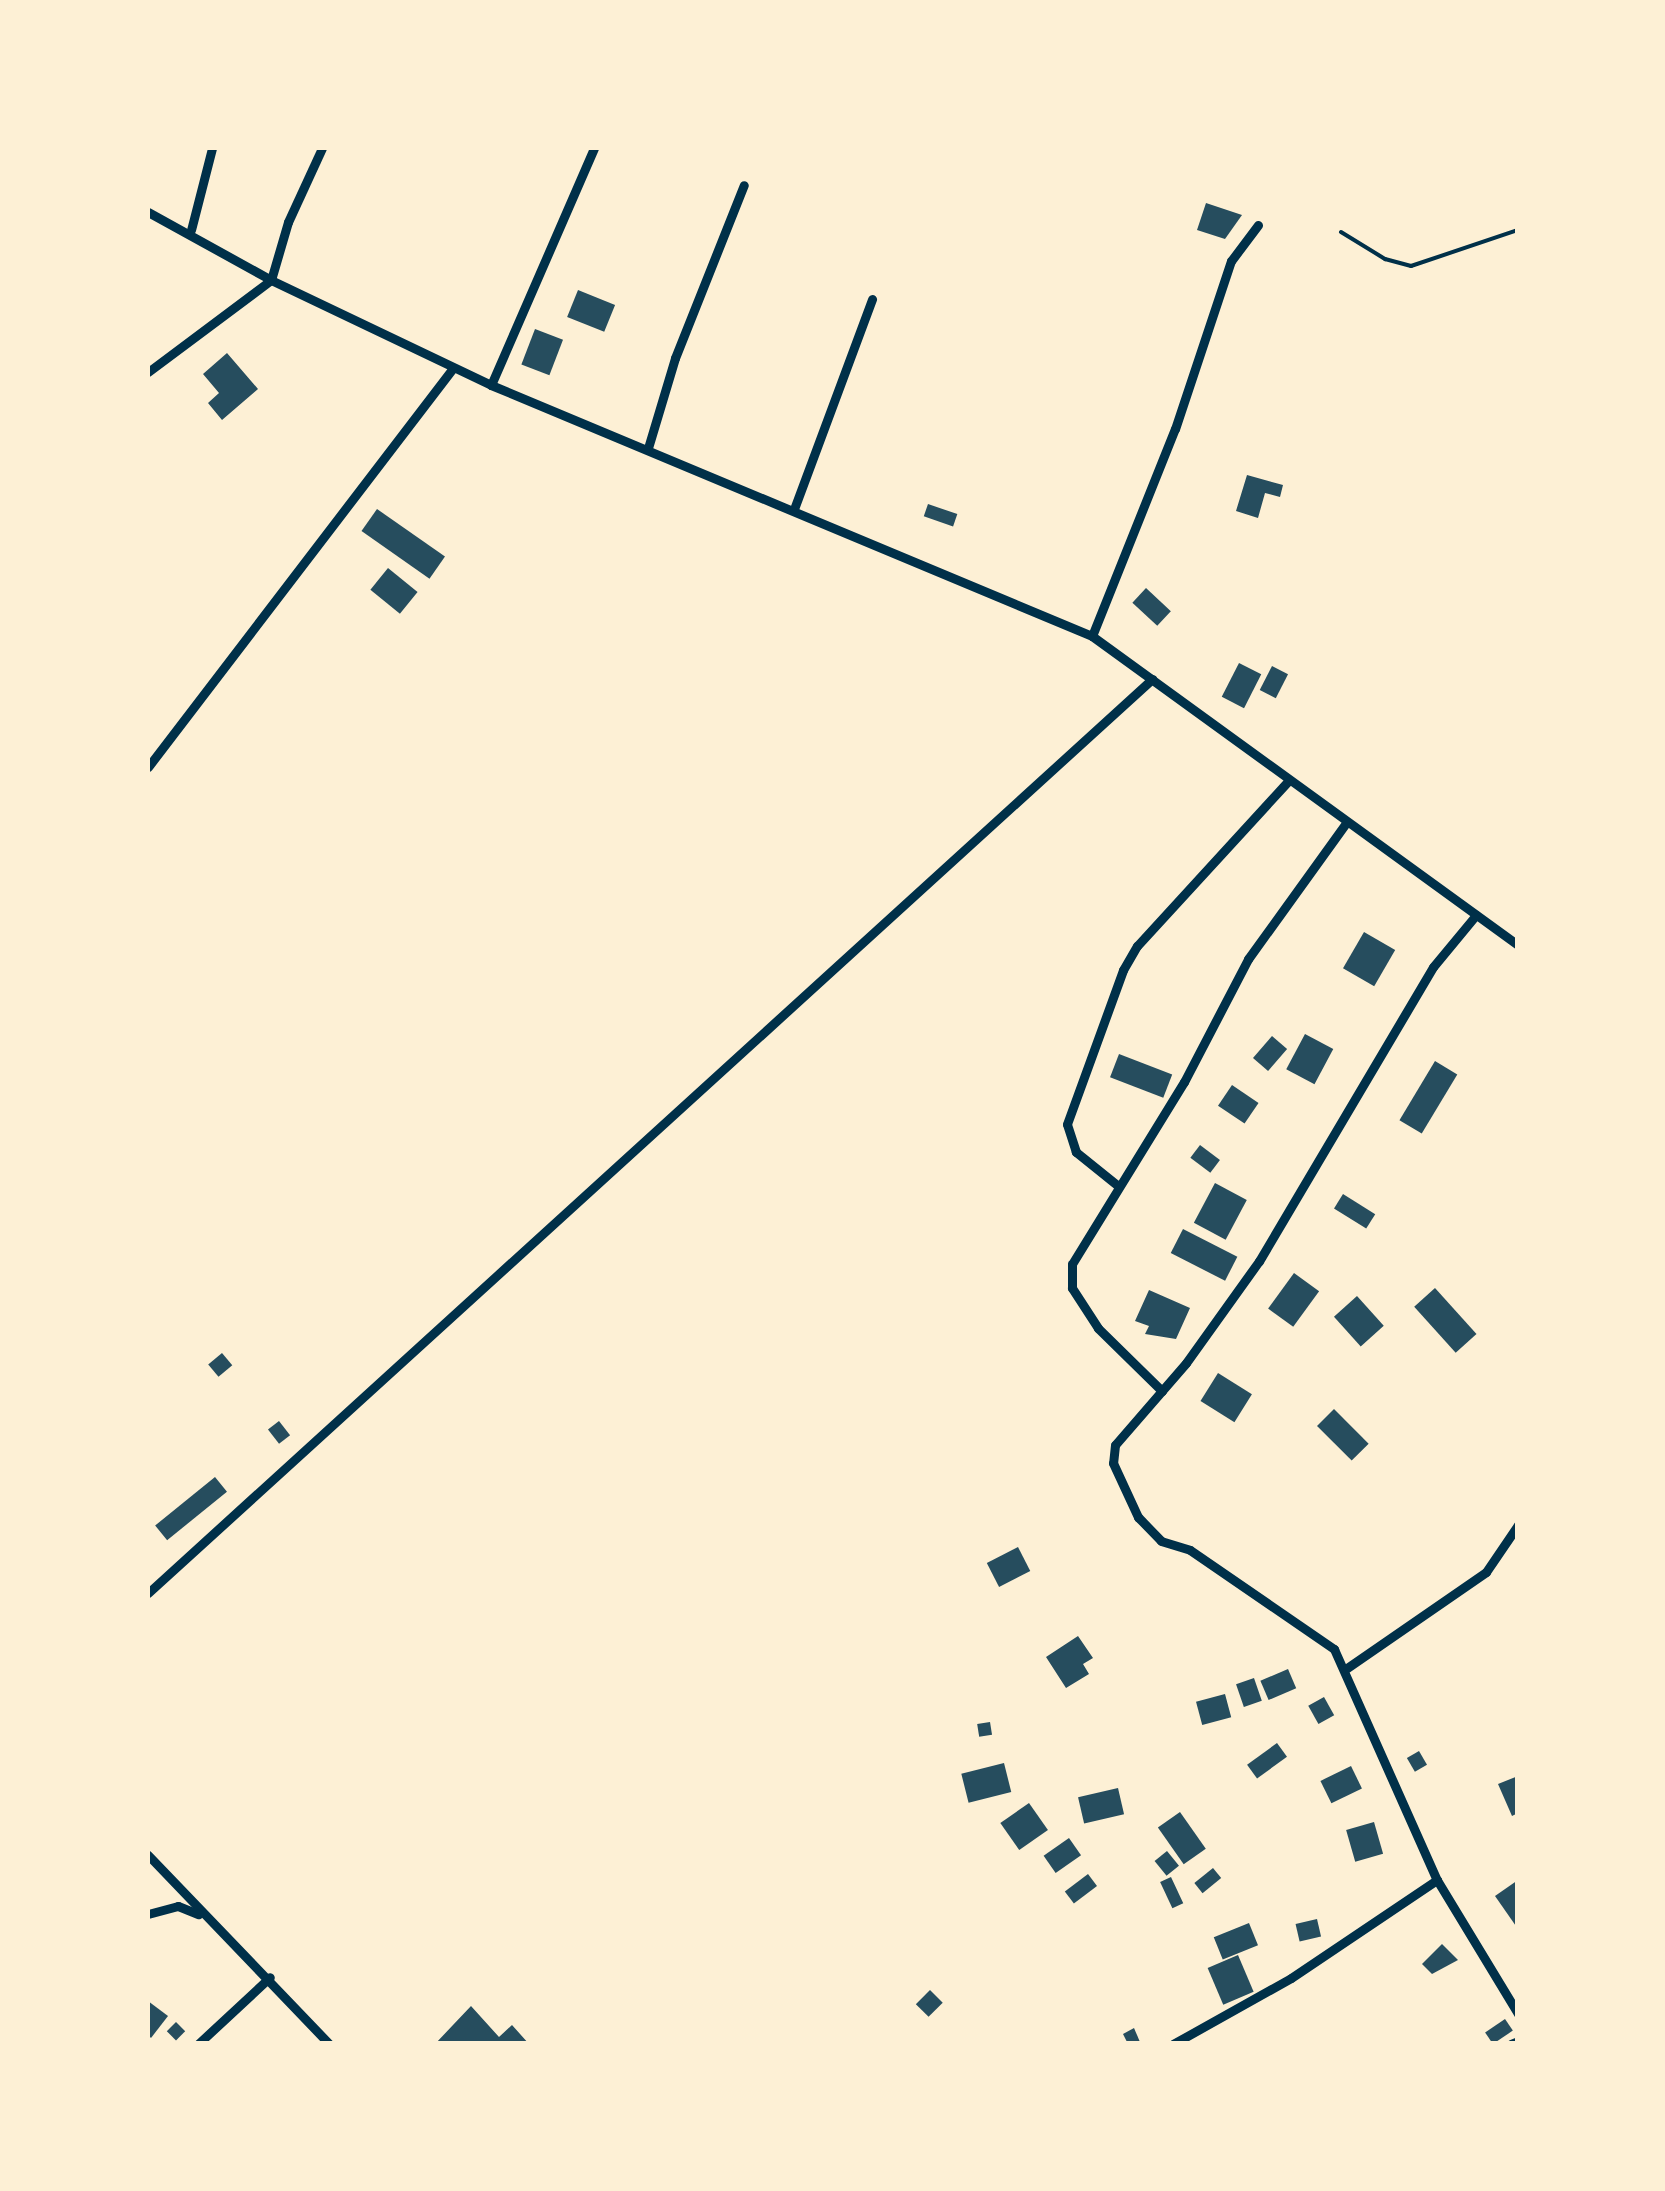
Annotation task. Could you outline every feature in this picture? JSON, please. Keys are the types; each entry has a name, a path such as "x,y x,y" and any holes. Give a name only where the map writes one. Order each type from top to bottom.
{"street":[{"path":"191,230 212,148"},
{"path":"148,372 271,280 288,222 322,148"},
{"path":"492,386 594,148"},
{"path":"648,448 675,358 744,185"},
{"path":"148,212 191,230 271,280 492,386 1092,636 1518,946"},
{"path":"1092,636 1181,412 1231,261 1258,224"},
{"path":"794,510 872,299"},
{"path":"148,767 453,368"},
{"path":"148,1593 1152,679"},
{"path":"1117,1185 1076,1152 1067,1124 1123,970 1137,946 1288,781"},
{"path":"1162,1390 1098,1328 1072,1288 1072,1264 1117,1185 1184,1082 1248,959 1346,823"},
{"path":"1476,915 1432,967 1258,1261 1115,1446 1118,1482 1138,1517 1161,1541 1190,1550 1334,1649 1348,1668 1437,1880 1518,2014"},
{"path":"1348,1668 1486,1572 1518,1524"},
{"path":"148,1855 200,1915 270,1977 330,2044"},
{"path":"1173,2044 1291,1978 1437,1880"},
{"path":"148,1914 178,1906 200,1915"},
{"path":"198,2044 270,1977"}],"path":[{"path":"1340,232 1385,259 1412,266 1518,230"}],"building":[{"path":"1206,203 1242,215 1225,239 1197,230"},
{"path":"578,290 615,305 604,332 567,317"},
{"path":"535,329 563,340 549,375 521,364"},
{"path":"227,353 258,389 222,420 208,403 219,393 203,374"},
{"path":"1247,475 1283,485 1280,497 1265,493 1258,518 1236,511"},
{"path":"928,504 957,514 953,526 924,516"},
{"path":"377,509 445,557 430,579 362,531"},
{"path":"388,568 418,592 400,614 370,590"},
{"path":"1146,588 1171,611 1157,626 1132,603"},
{"path":"1239,663 1261,674 1244,708 1222,697"},
{"path":"1272,666 1288,674 1276,698 1260,690"},
{"path":"1364,932 1395,950 1374,986 1343,968"},
{"path":"1305,1034 1333,1049 1314,1084 1286,1069"},
{"path":"1272,1036 1287,1049 1268,1071 1253,1058"},
{"path":"1119,1054 1172,1074 1163,1098 1110,1077"},
{"path":"1435,1061 1457,1074 1422,1134 1399,1120"},
{"path":"1232,1085 1259,1103 1245,1124 1218,1106"},
{"path":"1200,1145 1220,1160 1210,1173 1190,1158"},
{"path":"1215,1183 1247,1200 1226,1240 1194,1223"},
{"path":"1343,1194 1375,1214 1366,1229 1334,1208"},
{"path":"1183,1229 1237,1257 1225,1281 1171,1253"},
{"path":"1294,1273 1319,1291 1293,1327 1268,1309"},
{"path":"1435,1288 1476,1334 1456,1353 1414,1307"},
{"path":"1149,1290 1190,1308 1176,1339 1145,1334 1149,1326 1135,1321"},
{"path":"1357,1296 1384,1326 1361,1346 1334,1317"},
{"path":"222,1353 232,1365 218,1377 208,1365"},
{"path":"1218,1373 1252,1394 1234,1422 1201,1401"},
{"path":"1334,1409 1369,1444 1352,1461 1317,1426"},
{"path":"279,1421 290,1435 279,1444 268,1430"},
{"path":"215,1477 227,1492 167,1540 155,1525"},
{"path":"1018,1547 1030,1571 999,1587 987,1563"},
{"path":"1078,1636 1093,1658 1083,1664 1089,1674 1066,1688 1046,1657"},
{"path":"1288,1669 1296,1688 1269,1700 1260,1681"},
{"path":"1254,1678 1262,1701 1244,1707 1236,1684"},
{"path":"1225,1694 1231,1717 1202,1725 1196,1702"},
{"path":"1324,1697 1334,1715 1318,1724 1308,1706"},
{"path":"990,1722 992,1735 979,1737 977,1724"},
{"path":"1277,1743 1287,1757 1257,1779 1247,1765"},
{"path":"1419,1751 1427,1765 1415,1772 1407,1758"},
{"path":"1004,1763 1011,1792 969,1803 961,1774"},
{"path":"1351,1766 1362,1788 1331,1803 1320,1781"},
{"path":"1518,1776 1518,1813 1512,1816 1498,1784"},
{"path":"1118,1788 1124,1814 1084,1824 1078,1797"},
{"path":"1029,1803 1048,1830 1019,1850 1000,1823"},
{"path":"1180,1812 1206,1849 1184,1864 1158,1827"},
{"path":"1374,1822 1383,1854 1355,1862 1346,1830"},
{"path":"1069,1838 1081,1855 1056,1873 1044,1856"},
{"path":"1167,1851 1179,1866 1167,1876 1155,1861"},
{"path":"1213,1868 1221,1878 1203,1893 1194,1883"},
{"path":"1088,1874 1097,1886 1074,1903 1065,1891"},
{"path":"1171,1877 1183,1903 1172,1908 1160,1882"},
{"path":"1518,1880 1518,1929 1495,1896"},
{"path":"1317,1919 1321,1937 1300,1941 1296,1924"},
{"path":"1249,1923 1258,1945 1223,1959 1214,1937"},
{"path":"1442,1944 1458,1960 1432,1974 1422,1964"},
{"path":"1238,1955 1254,1992 1223,2005 1208,1968"},
{"path":"930,1990 943,2003 929,2017 916,2004"},
{"path":"148,2001 168,2016 151,2038 148,2035"},
{"path":"471,2006 499,2037 512,2025 529,2044 435,2044"},
{"path":"1505,2019 1513,2031 1493,2044 1485,2032"},
{"path":"176,2022 185,2031 176,2040 167,2031"},
{"path":"1134,2028 1140,2042 1128,2044 1123,2034"}]}
